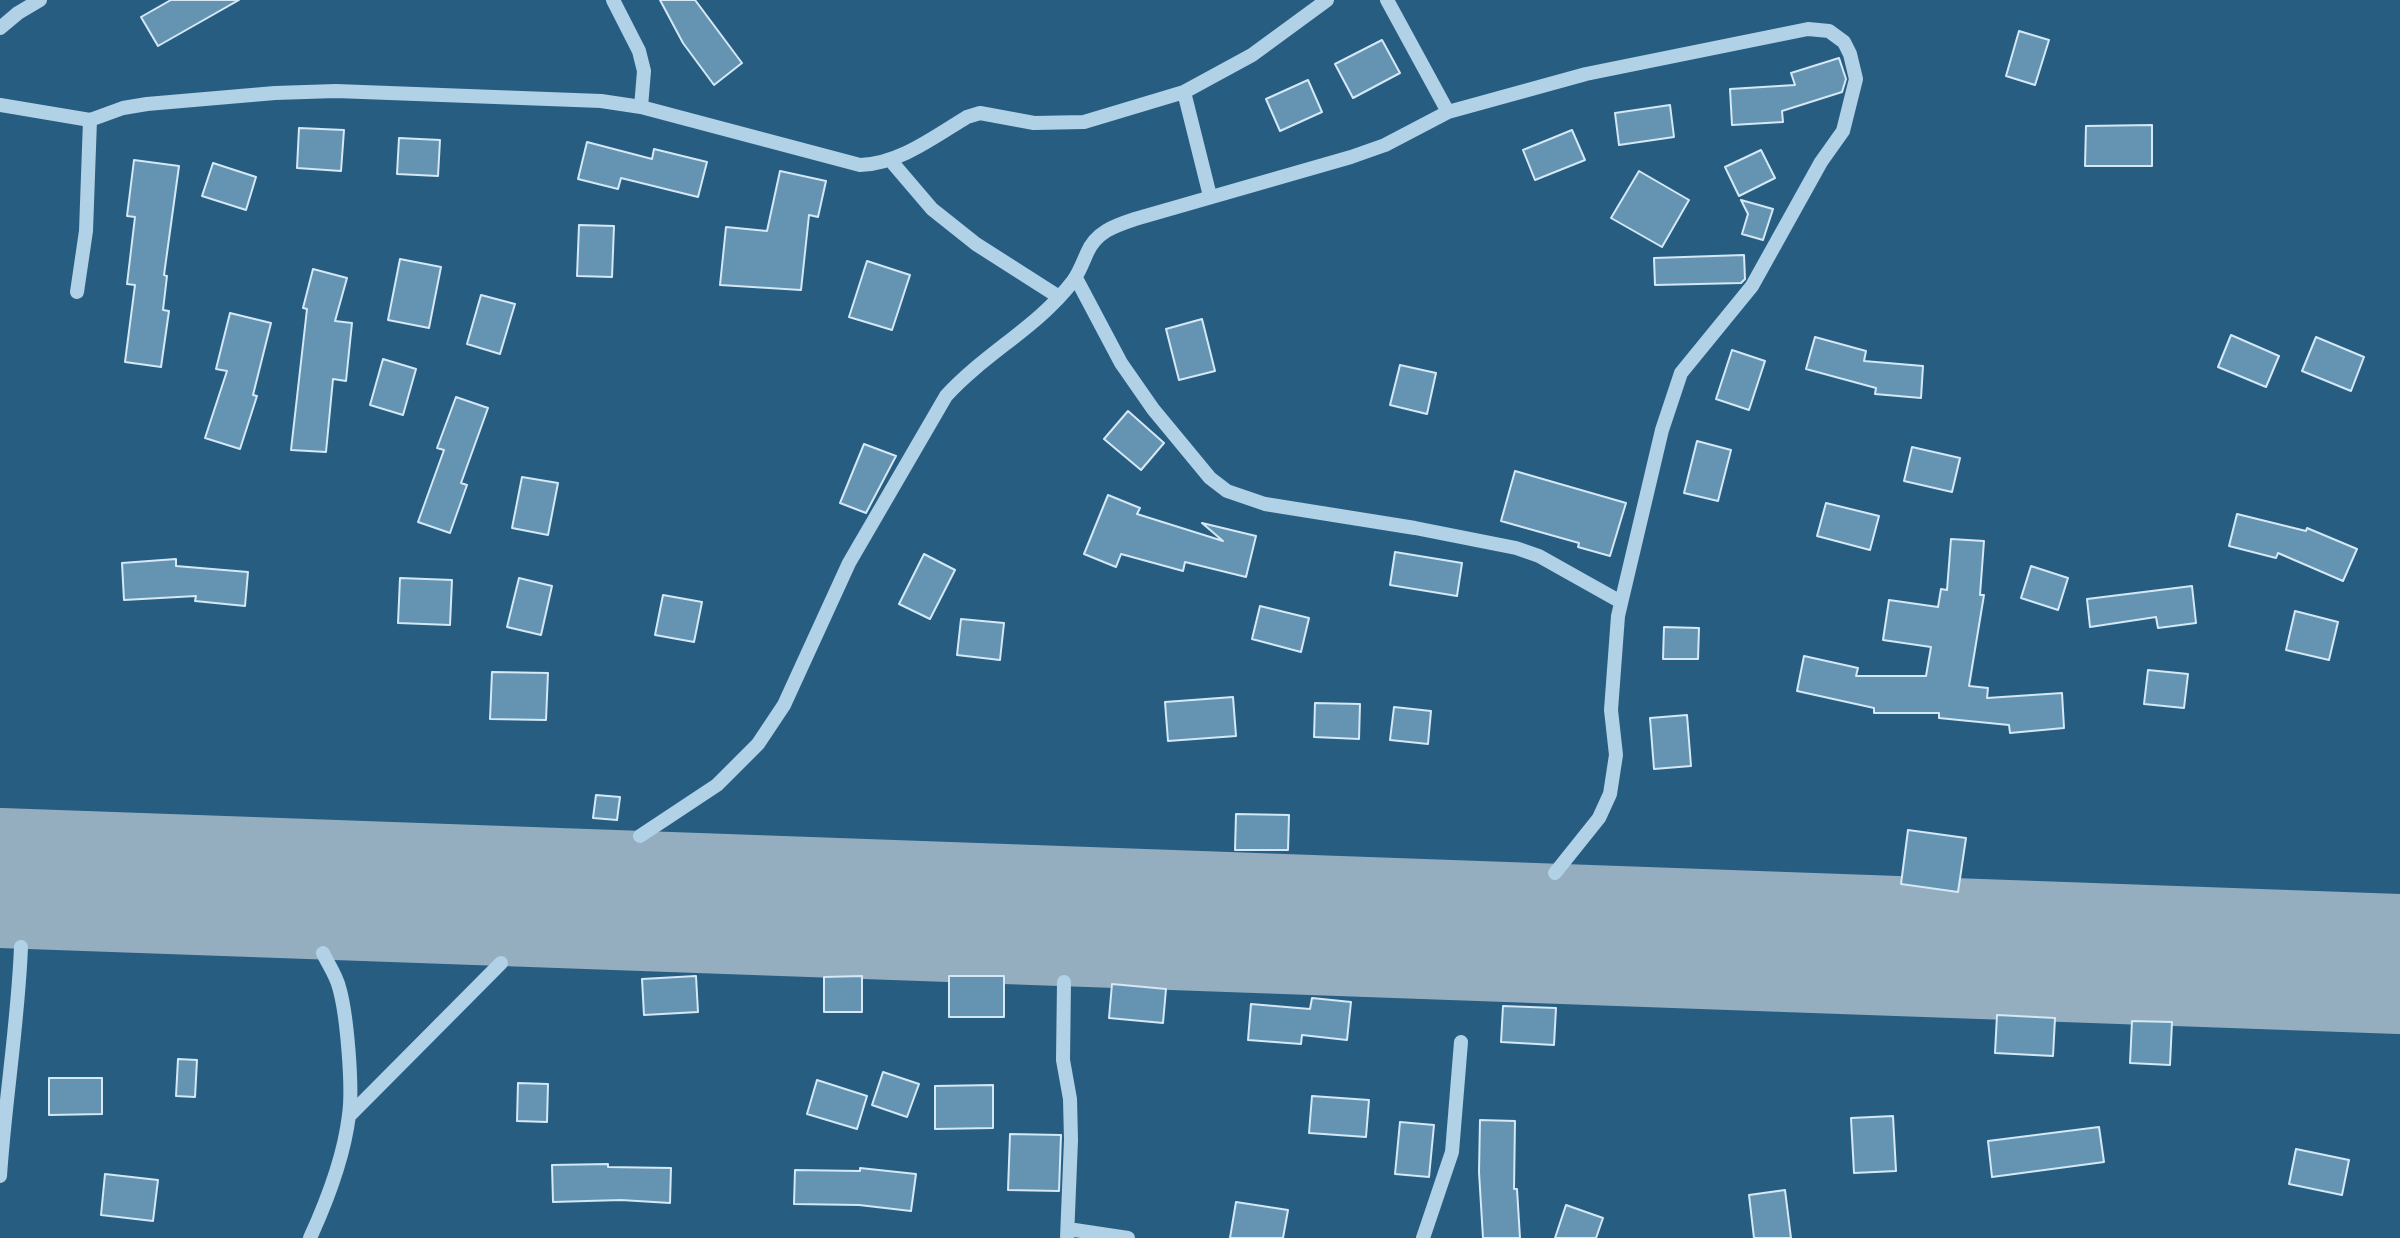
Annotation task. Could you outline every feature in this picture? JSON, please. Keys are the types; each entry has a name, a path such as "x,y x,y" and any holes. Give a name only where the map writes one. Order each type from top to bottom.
{"street":[{"path":"0,28 40,0"},
{"path":"613,0 639,51 644,71 641,107"},
{"path":"0,105 90,120 123,108 147,104 336,91 601,101 641,107 860,165 891,161 967,117 980,113 1034,123 1084,122 1184,92 1252,55 1327,0"},
{"path":"1387,0 1448,112"},
{"path":"640,836 717,785 758,744 784,705 849,563 946,396 963,377 1031,324 1059,297 1076,278 1092,242 1112,227 1385,145 1448,112 1586,74 1808,29 1829,31 1844,42 1856,79 1843,131 1821,162 1752,286 1681,373 1659,444 1621,602 1613,675 1611,710 1616,755 1610,794 1599,818 1555,873"},
{"path":"1184,92 1210,196"},
{"path":"77,292 85,243 90,120"},
{"path":"891,161 912,188 943,218 976,244 1059,297"},
{"path":"1076,278 1121,363 1153,409 1210,478 1227,491 1265,504 1516,548 1539,556 1621,602"},
{"path":"0,1176 21,947"},
{"path":"310,1238 323,1209 349,1116 349,1079 339,986 323,953"},
{"path":"349,1116 501,963"},
{"path":"1064,982 1063,1060 1070,1099 1071,1140 1068,1233 1128,1238"},
{"path":"1423,1238 1452,1152 1461,1042"}],"building":[{"path":"171,0 239,0 158,46 141,17"},
{"path":"660,0 695,0 742,63 714,85 683,43"},
{"path":"2019,31 2049,40 2035,85 2006,76"},
{"path":"1382,40 1400,73 1353,98 1335,64"},
{"path":"1839,58 1846,79 1842,92 1782,111 1783,122 1732,125 1730,89 1795,85 1791,73"},
{"path":"1308,80 1322,112 1280,131 1266,99"},
{"path":"1670,105 1674,137 1619,145 1615,113"},
{"path":"2152,125 2152,166 2085,166 2086,126"},
{"path":"299,128 344,130 341,171 297,168"},
{"path":"1572,130 1585,160 1535,180 1523,150"},
{"path":"399,138 440,140 438,176 397,174"},
{"path":"587,142 652,159 654,149 707,162 698,197 621,178 618,189 578,179"},
{"path":"1761,150 1775,178 1739,196 1725,167"},
{"path":"134,160 179,166 164,275 167,276 163,310 169,311 161,367 125,362 135,285 127,284 135,217 127,216"},
{"path":"213,163 256,177 246,210 202,196"},
{"path":"780,171 826,181 818,217 809,215 801,290 720,285 726,227 767,231"},
{"path":"1639,171 1689,200 1662,247 1611,218"},
{"path":"1741,200 1773,209 1763,240 1742,234 1748,214"},
{"path":"579,225 614,226 612,277 577,276"},
{"path":"1744,255 1745,279 1741,283 1655,285 1654,258"},
{"path":"400,259 441,267 429,328 388,320"},
{"path":"867,261 910,275 892,330 849,317"},
{"path":"313,269 347,278 335,321 352,323 346,381 333,379 326,452 291,450 307,309 303,308"},
{"path":"481,295 515,304 500,354 467,344"},
{"path":"230,313 271,323 253,395 257,396 240,449 205,438 227,371 216,369"},
{"path":"1202,319 1215,371 1179,380 1166,329"},
{"path":"2231,335 2279,356 2266,387 2218,367"},
{"path":"1815,337 1866,351 1864,361 1923,366 1921,398 1875,394 1876,388 1806,369"},
{"path":"2316,337 2364,357 2351,391 2302,371"},
{"path":"1732,350 1765,361 1749,410 1716,399"},
{"path":"383,359 416,369 403,415 370,405"},
{"path":"1400,365 1436,373 1427,414 1390,405"},
{"path":"456,397 488,408 461,483 467,485 450,533 418,522 444,450 437,448"},
{"path":"1128,411 1164,443 1141,470 1104,439"},
{"path":"1697,441 1731,450 1718,501 1684,493"},
{"path":"864,444 896,456 866,513 840,503"},
{"path":"1912,447 1960,458 1952,492 1904,481"},
{"path":"1515,471 1626,503 1610,556 1578,547 1579,543 1501,521"},
{"path":"522,477 558,483 548,535 512,528"},
{"path":"1108,495 1140,508 1137,514 1223,541 1202,523 1256,536 1246,577 1185,562 1183,571 1121,554 1116,567 1084,554"},
{"path":"1826,503 1879,516 1870,550 1817,536"},
{"path":"2237,514 2306,531 2307,528 2357,549 2343,581 2278,553 2276,558 2229,546"},
{"path":"1951,539 1984,541 1980,595 1984,595 1969,686 1988,688 1987,698 2062,693 2064,728 2010,733 2009,725 1939,718 1939,713 1874,713 1874,708 1797,691 1804,656 1858,668 1856,676 1926,676 1931,647 1883,640 1889,600 1938,607 1941,589 1947,590"},
{"path":"1395,552 1462,563 1457,596 1390,585"},
{"path":"924,554 955,570 930,619 899,604"},
{"path":"176,559 176,566 248,572 245,606 195,601 196,596 124,600 122,563"},
{"path":"2031,566 2068,578 2058,610 2021,598"},
{"path":"400,578 452,580 450,625 398,623"},
{"path":"519,578 552,586 541,635 507,627"},
{"path":"2192,586 2196,623 2158,628 2156,617 2090,627 2087,599"},
{"path":"663,595 702,602 694,642 655,635"},
{"path":"1260,606 1309,618 1301,652 1252,639"},
{"path":"2295,611 2338,622 2329,660 2286,650"},
{"path":"961,619 1004,623 1000,660 957,655"},
{"path":"1664,627 1699,628 1698,659 1663,659"},
{"path":"2148,670 2188,674 2184,708 2144,704"},
{"path":"492,672 548,673 546,720 490,719"},
{"path":"1233,697 1236,736 1168,741 1165,702"},
{"path":"1315,703 1360,704 1359,739 1314,737"},
{"path":"1394,707 1431,711 1428,744 1390,740"},
{"path":"1687,715 1691,766 1654,769 1650,718"},
{"path":"596,795 620,797 617,820 593,818"},
{"path":"1236,814 1289,815 1288,850 1235,850"},
{"path":"1908,830 1966,838 1958,892 1901,884"},
{"path":"696,976 698,1012 644,1015 642,979"},
{"path":"862,976 862,1012 824,1012 824,977"},
{"path":"949,976 1004,976 1004,1017 949,1017"},
{"path":"1112,984 1166,989 1163,1023 1109,1018"},
{"path":"1312,998 1351,1002 1347,1040 1302,1035 1301,1044 1248,1040 1251,1004 1310,1009"},
{"path":"1503,1006 1556,1008 1554,1045 1501,1042"},
{"path":"1997,1015 2055,1018 2053,1056 1995,1053"},
{"path":"2132,1021 2172,1022 2170,1065 2130,1063"},
{"path":"178,1059 197,1060 195,1097 176,1096"},
{"path":"883,1072 919,1084 907,1117 872,1105"},
{"path":"49,1078 102,1078 102,1114 49,1115"},
{"path":"817,1080 867,1096 857,1129 807,1114"},
{"path":"518,1083 548,1084 547,1122 517,1121"},
{"path":"993,1085 993,1128 935,1129 935,1086"},
{"path":"1312,1096 1369,1100 1366,1137 1309,1133"},
{"path":"1893,1116 1896,1171 1854,1173 1851,1118"},
{"path":"1480,1120 1515,1121 1514,1189 1517,1189 1520,1238 1483,1238"},
{"path":"1400,1122 1434,1125 1429,1177 1395,1174"},
{"path":"2099,1127 2104,1162 1992,1177 1988,1141"},
{"path":"1010,1134 1061,1135 1059,1191 1008,1190"},
{"path":"2296,1149 2349,1160 2342,1195 2289,1184"},
{"path":"608,1164 608,1167 671,1168 670,1203 621,1200 553,1202 552,1165"},
{"path":"860,1168 916,1174 911,1211 859,1205 794,1204 795,1170 860,1171"},
{"path":"105,1174 158,1180 153,1221 101,1215"},
{"path":"1785,1190 1791,1238 1754,1238 1749,1195"},
{"path":"1236,1202 1288,1210 1283,1238 1230,1238"},
{"path":"1566,1205 1603,1218 1596,1238 1555,1238"}],"runway":[{"path":"0,878 2400,964"}]}
